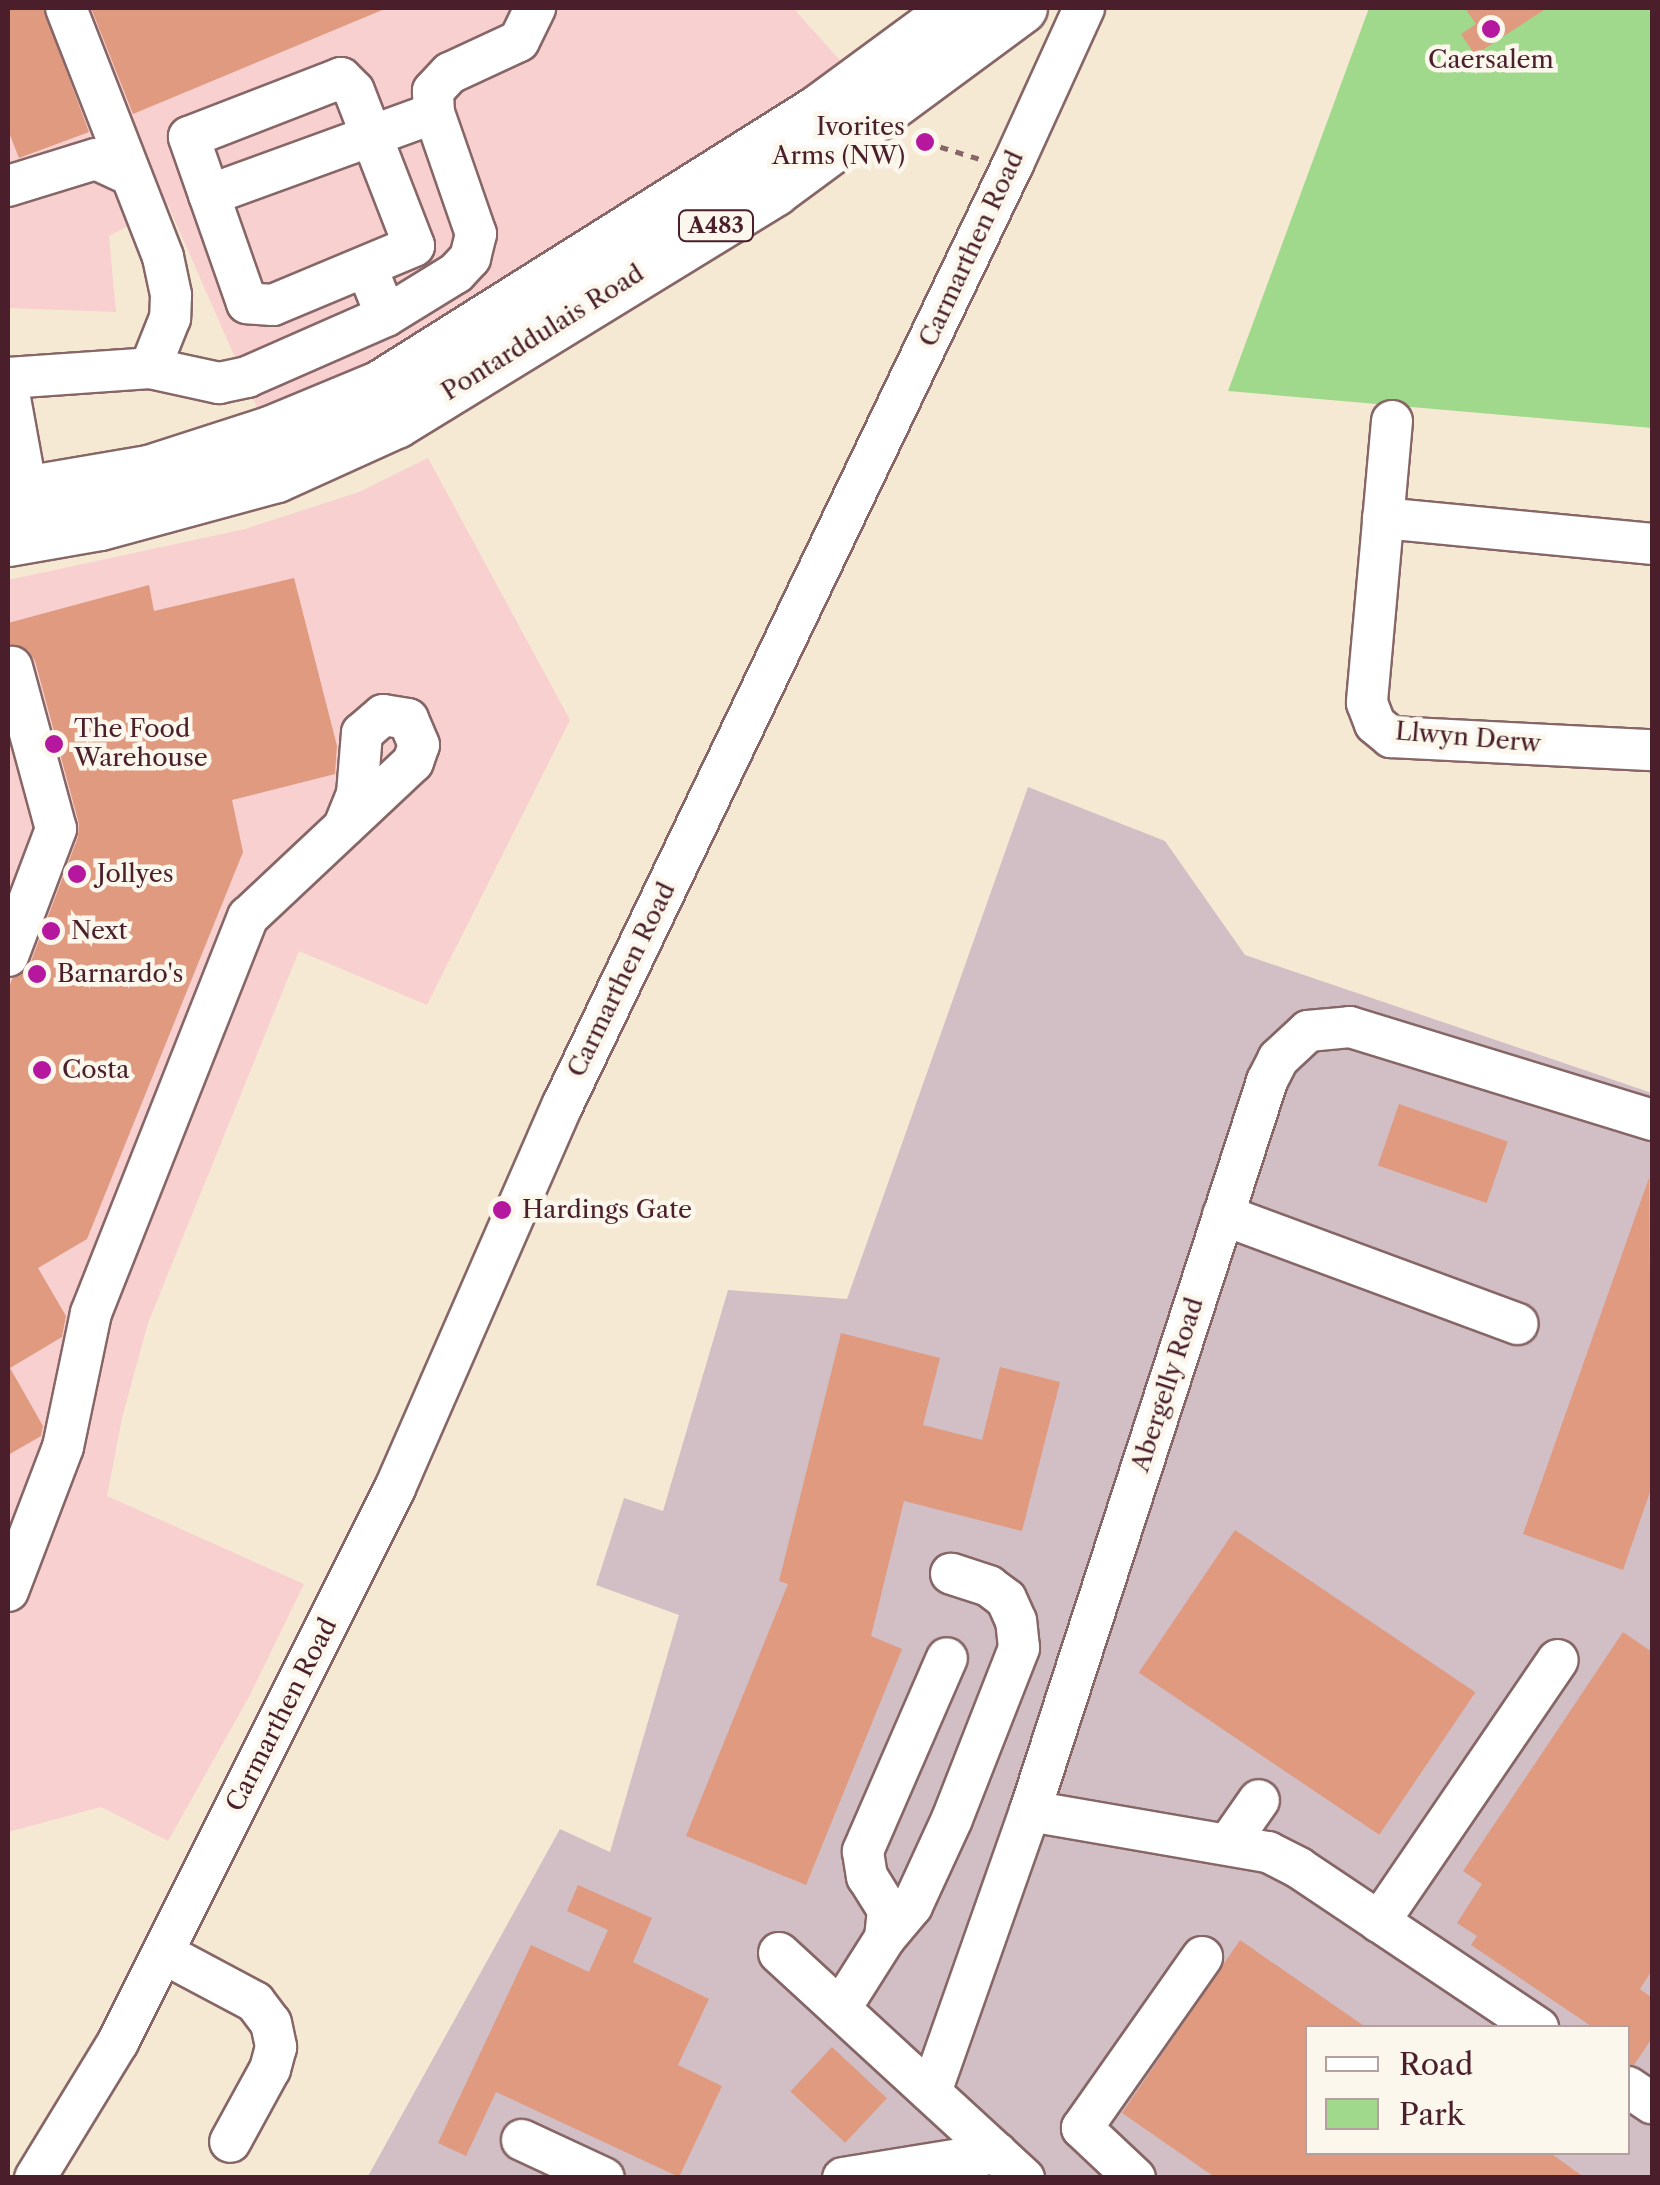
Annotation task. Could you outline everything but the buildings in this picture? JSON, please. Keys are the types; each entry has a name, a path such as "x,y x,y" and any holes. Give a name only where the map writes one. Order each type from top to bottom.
{"main road":[{"name":"Pontarddulais Road","path":"18,494 148,471 270,432 381,386 804,120 958,8"},
{"name":"Pontarddulais Road","path":"8,541 100,525 277,477 396,423 774,191 1022,8"}],"street":[{"path":"66,8 163,257 171,295 170,318 150,368"},
{"path":"8,378 150,368 220,383 246,376 386,316 456,273 470,258 476,234 434,113 434,91 450,73 519,40 535,8"},
{"name":"Carmarthen Road","path":"35,2178 118,2042 396,1488 563,1104 1023,98 1084,8"},
{"path":"342,78 354,92 372,136 414,246 273,306 246,302 188,136 342,78"},
{"path":"209,195 434,113"},
{"path":"8,186 96,158 130,175"},
{"path":"367,268 386,316"},
{"name":"Pontarddulais Road","path":"8,387 18,494"},
{"name":"Llwyn Derw","path":"1392,421 1367,703 1375,724 1391,737 1652,750"},
{"path":"1384,518 1652,544"},
{"path":"8,956 56,829 12,668"},
{"path":"12,1563 63,1447 91,1313 248,917 344,828"},
{"name":"Abergelly Road","path":"931,2092 1030,1811 1266,1081 1278,1059 1291,1042 1325,1026 1382,1034 1652,1120"},
{"path":"1223,1215 1517,1324"},
{"path":"840,2009 885,1938 902,1922 936,1854 1019,1648 1016,1621 1006,1599 989,1586 951,1574"},
{"path":"885,1938 888,1910 867,1878 863,1851 948,1658"},
{"path":"1379,1922 1558,1660"},
{"path":"1229,1843 1259,1800"},
{"path":"1030,1811 1268,1852 1299,1868 1534,2025"},
{"path":"163,1952 255,2002 271,2023 276,2047 270,2069 230,2142"},
{"path":"779,1953 1010,2165"},
{"path":"1135,2178 1082,2128 1202,1957"},
{"path":"1630,2088 1652,2103"},
{"path":"522,2140 604,2178"},
{"path":"843,2178 1010,2165"}],"path":[{"path":"925,142 982,159"}],"shaded area":[{"path":"8,8 793,8 845,66 375,363 259,412 168,205 109,236 116,312 8,308"},
{"path":"428,458 570,720 427,1005 299,951 148,1323 122,1418 107,1496 304,1584 250,1695 168,1841 101,1807 8,1832 8,580 245,529 359,492"},
{"path":"1028,787 1165,841 1245,955 1652,1093 1652,2177 367,2178 560,1829 610,1852 679,1615 596,1585 624,1498 663,1511 728,1290 847,1299"}],"green space":[{"path":"1369,8 1652,8 1652,428 1228,391"}],"place":[{"name":"Caersalem","path":"1491,29"},
{"name":"Ivorites Arms (NW)","path":"925,142"},
{"name":"The Food Warehouse","path":"54,744"},
{"name":"Jollyes","path":"77,874"},
{"name":"Next","path":"51,931"},
{"name":"Barnardo's","path":"37,974"},
{"name":"Costa","path":"42,1070"},
{"name":"Hardings Gate","path":"502,1210"}]}
